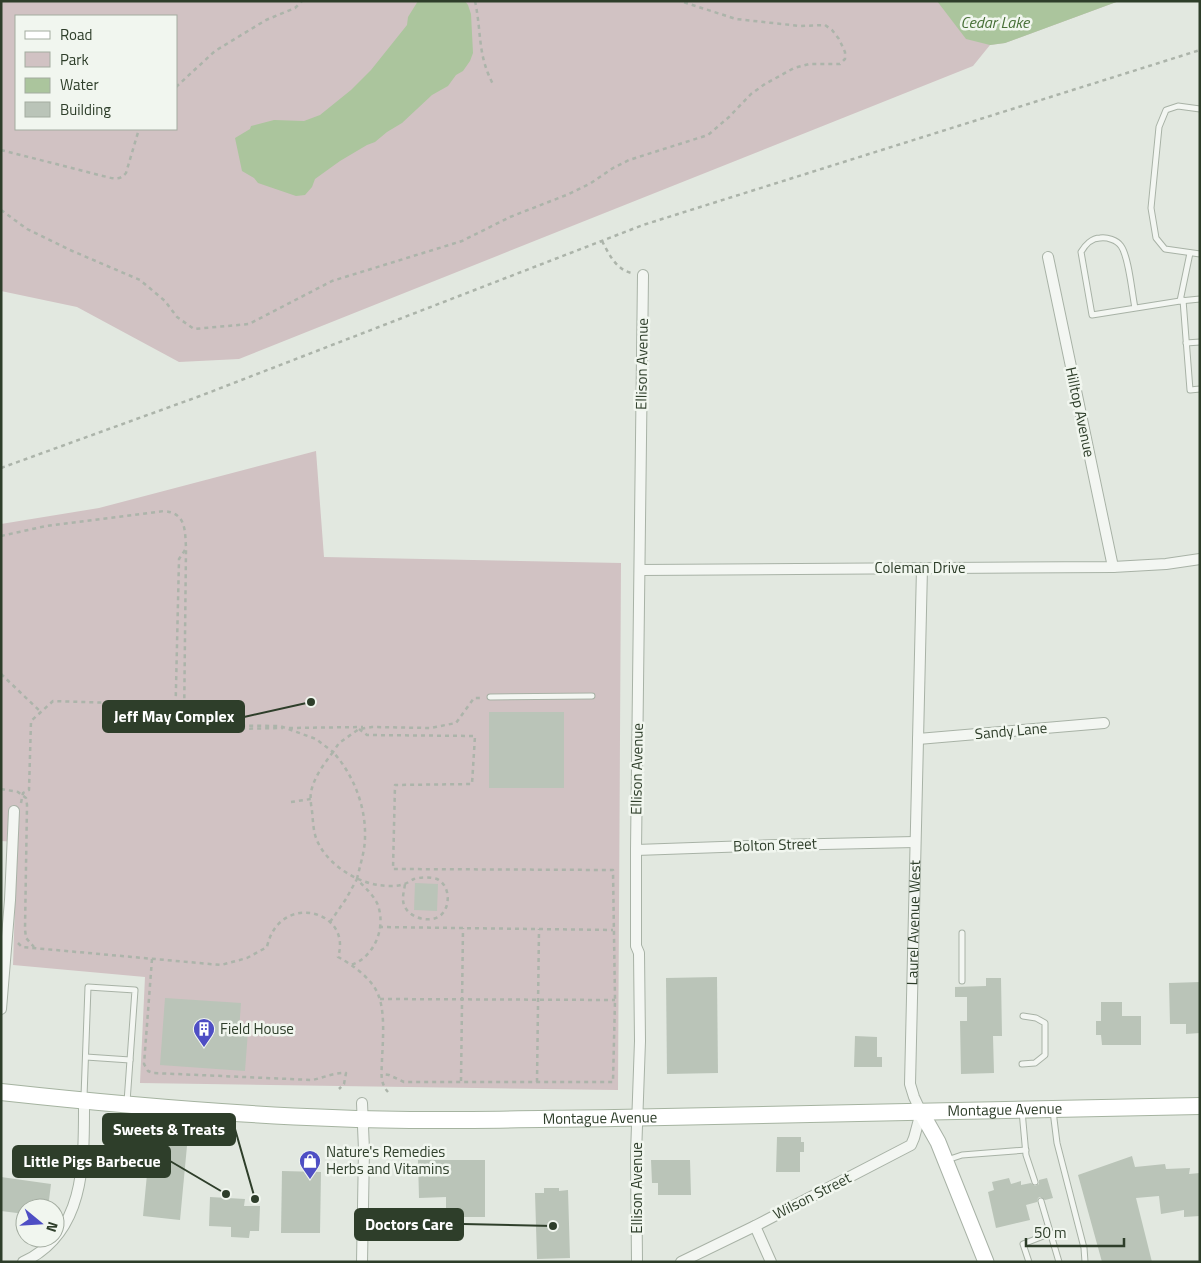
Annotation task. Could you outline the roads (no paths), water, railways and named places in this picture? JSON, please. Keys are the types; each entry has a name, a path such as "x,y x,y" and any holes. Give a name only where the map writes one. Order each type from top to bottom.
{"main road":[{"name":"Montague Avenue","path":"1,1092 84,1101 237,1113 362,1111 443,1120 1200,1106"}],"street":[{"name":"Hilltop Avenue","path":"1048,257 1113,567"},
{"name":"Ellison Avenue","path":"637,1262 636,1154 640,1041 639,953 636,946 636,850 643,275"},
{"name":"Coleman Drive","path":"640,570 1113,567 1166,564 1200,559"},
{"name":"Laurel Avenue West","path":"922,568 910,1084 920,1112 938,1142 986,1262"},
{"name":"Sandy Lane","path":"918,740 1104,723"},
{"path":"1,1009 17,809"},
{"name":"Bolton Street","path":"636,850 915,842"},
{"path":"23,1262 39,1254 51,1244 67,1222 74,1205 79,1186 84,1136 84,1101"},
{"path":"362,1111 364,1150 362,1262"},
{"name":"Wilson Street","path":"680,1262 755,1226 911,1145 920,1112"},
{"path":"755,1226 770,1262"}],"lane":[{"path":"1200,109 1178,106 1166,110 1159,127 1152,208 1156,238 1165,249 1200,254"},
{"path":"1135,308 1125,254 1120,244 1109,238 1097,238 1084,246 1082,252 1092,315 1135,308 1182,300 1200,299"},
{"path":"1190,252 1182,300 1190,390 1200,389"},
{"path":"1186,343 1200,342"},
{"path":"490,696 592,696"},
{"path":"962,933 962,981"},
{"path":"84,1101 88,987 135,990 127,1104"},
{"path":"1022,1016 1036,1018 1045,1023 1045,1054 1036,1063 1022,1064"},
{"path":"86,1057 130,1060"},
{"path":"1053,1108 1058,1143 1084,1248 1085,1262"},
{"path":"1022,1109 1026,1150 1035,1182"},
{"path":"945,1160 962,1155 1026,1150"},
{"path":"1041,1201 1059,1262"},
{"path":"1029,1262 1023,1244 1051,1233"}],"water":[{"path":"418,1 465,1 468,5 471,14 473,53 463,71 456,75 448,86 432,95 402,123 375,142 340,161 315,179 312,187 305,195 296,196 258,183 254,178 242,171 235,138 250,129 251,126 274,120 304,121 320,115 351,90 371,70 407,25 408,17"},
{"name":"Cedar Lake","path":"937,1 1119,1 1005,43 990,45 966,39"}],"place":[{"name":"Jeff May Complex","path":"311,702"},
{"name":"Field House","path":"204,1048"},
{"name":"Nature's Remedies Herbs and Vitamins","path":"310,1180"},
{"name":"Little Pigs Barbecue","path":"226,1194"},
{"name":"Sweets & Treats","path":"255,1199"},
{"name":"Doctors Care","path":"553,1226"}]}
